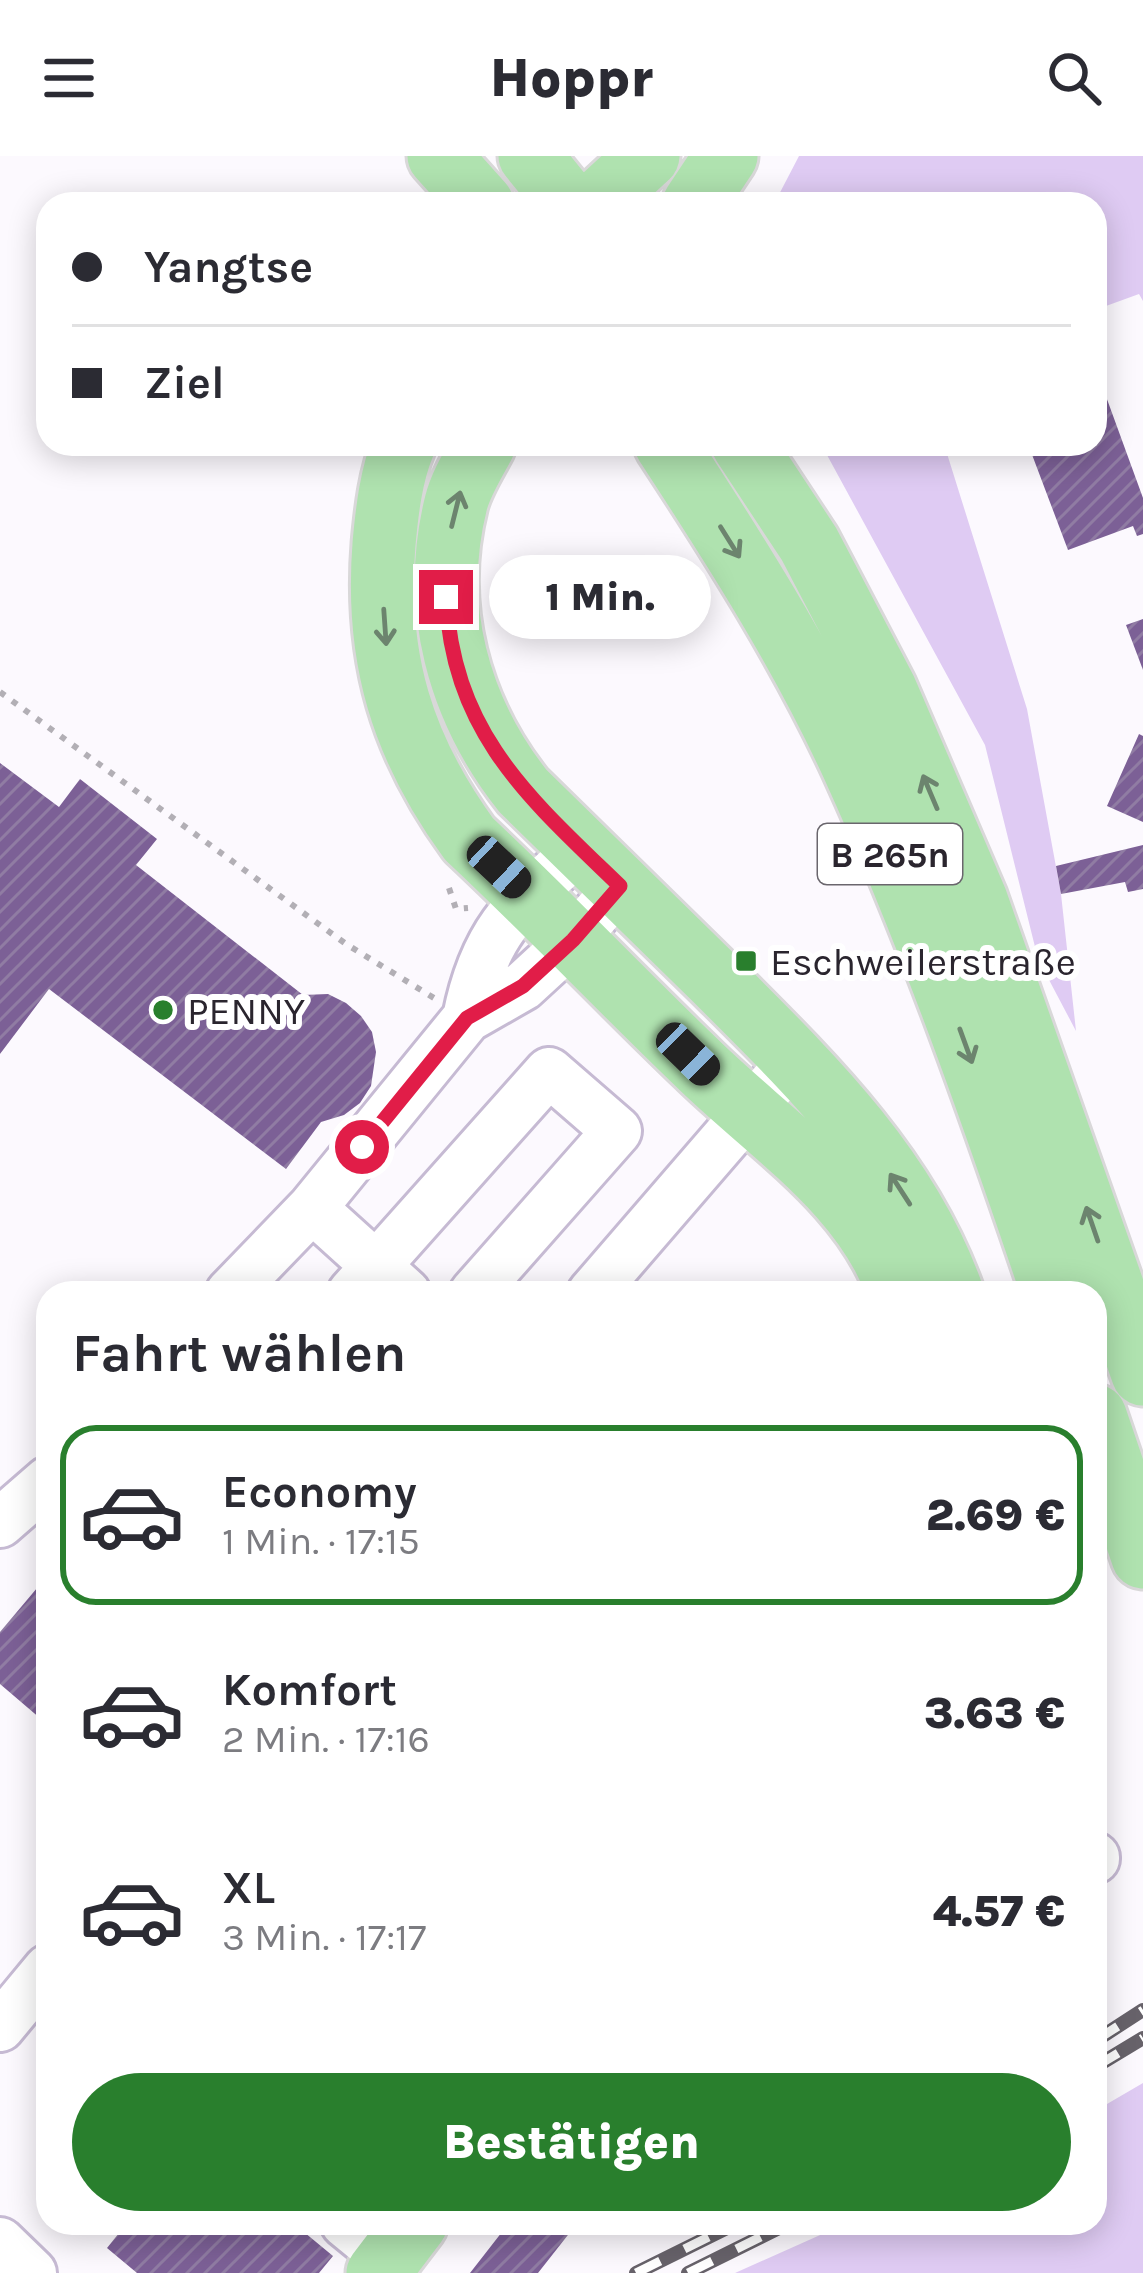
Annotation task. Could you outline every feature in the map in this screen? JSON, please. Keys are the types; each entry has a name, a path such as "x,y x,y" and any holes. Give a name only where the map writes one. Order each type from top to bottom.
{"main road":[{"path":"439,156 471,192"},
{"path":"530,156 559,192"},
{"path":"609,192 648,156"},
{"path":"401,456 387,510 382,571 389,678 407,733 446,806 469,839 748,1114 832,1186 865,1223 895,1281"},
{"path":"478,456 457,498 444,567 447,627 467,696 491,751 524,791 794,1059 888,1170 922,1222 947,1281"},
{"name":"B 265n","path":"673,456 790,643 853,765 964,1038 1050,1281"},
{"name":"B 265n","path":"751,456 809,544 885,689 958,857 1050,1100 1143,1375"},
{"path":"1107,1451 1143,1557"}],"street":[{"path":"467,1018 476,974 497,932 529,895 600,867"},
{"path":"242,1281 312,1208 467,1018 523,986 573,940 600,867"},
{"path":"602,1281 794,1059"},
{"path":"380,1281 549,1072 617,1131 485,1281"},
{"path":"312,1208 375,1281"},
{"path":"0,1523 36,1492"},
{"path":"0,2027 36,1984"},
{"path":"0,2242 32,2273"}],"path":[{"path":"0,692 346,944 467,1018"}],"shaded area":[{"path":"799,156 1143,156 1143,301 1139,294 1107,306 1107,192 780,192"},
{"path":"828,456 948,456 1027,709 1061,894 1076,1031 1038,959 985,745"},
{"path":"1143,2083 1143,2273 735,2273 820,2235 1107,2235 1107,2104"}],"building":[{"path":"1107,399 1143,498 1143,534 1137,536 1133,526 1068,550 1033,456 1107,456"},
{"path":"1143,619 1143,670 1126,625"},
{"path":"1139,734 1143,736 1143,822 1107,806"},
{"path":"0,763 59,807 80,779 157,839 136,865 303,995 328,994 361,1016 372,1032 376,1052 371,1086 344,1115 321,1122 286,1169 49,989 0,1054"},
{"path":"1143,845 1143,889 1128,892 1125,882 1061,894 1056,866"},
{"path":"36,1589 36,1715 0,1684 0,1632"},
{"path":"117,2235 308,2235 333,2256 319,2273 137,2273 107,2248"},
{"path":"500,2235 568,2235 538,2273 470,2273"}],"railway":[{"path":"1107,2033 1143,2010"},
{"path":"1107,2060 1143,2038"},
{"path":"636,2273 713,2235"},
{"path":"688,2273 765,2235"}],"place":[{"name":"Eschweilerstraße","path":"746,961"},
{"name":"PENNY","path":"163,1010"}],"route":[{"path":"362,1147 467,1018 523,986 573,940 620,886 524,791 491,751 467,696 447,627 446,597"}]}
